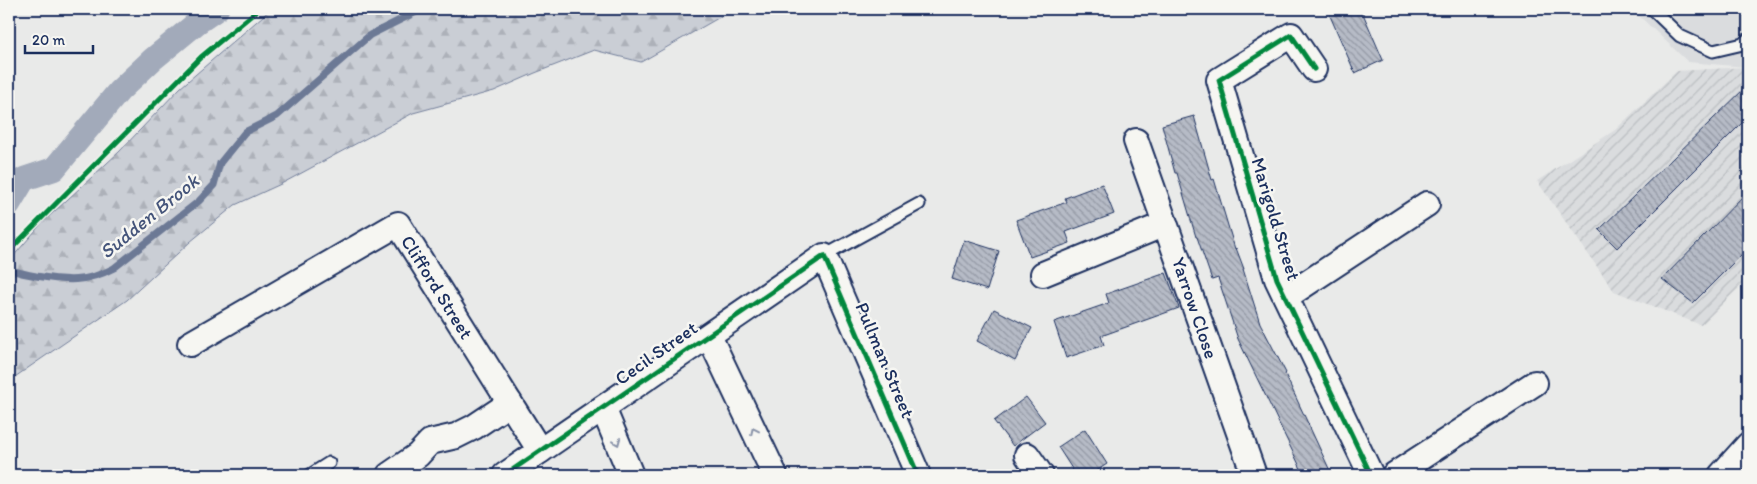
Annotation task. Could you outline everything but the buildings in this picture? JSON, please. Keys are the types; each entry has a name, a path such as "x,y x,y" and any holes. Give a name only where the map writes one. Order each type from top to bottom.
{"street":[{"name":"Marigold Street","path":"1314,68 1291,35 1219,80 1277,279 1371,475"},
{"name":"Yarrow Close","path":"1136,141 1254,475"},
{"path":"1286,297 1427,204"},
{"name":"Clifford Street","path":"190,344 398,224 540,451"},
{"path":"1043,274 1165,224"},
{"name":"Cecil Street","path":"505,475 824,256"},
{"name":"Pullman Street","path":"824,256 918,475"},
{"path":"709,336 775,475"},
{"path":"1394,475 1535,383"},
{"path":"389,475 418,455 430,442 462,433 510,403"},
{"path":"603,408 631,475"},
{"path":"1720,475 1748,445"},
{"path":"1027,455 1041,475"}],"lane":[{"path":"1652,9 1680,36 1713,51 1743,44 1748,39"},
{"path":"824,256 919,204"},
{"path":"310,475 329,463"}],"shaded area":[{"path":"1632,9 1748,9 1748,64 1746,67 1688,62"},
{"path":"1748,64 1748,279 1701,325 1614,291 1537,181 1615,130 1677,71 1746,67"}],"green space":[{"path":"271,9 734,9 641,62 594,50 494,91 413,113 283,183 235,205 190,242 127,300 9,381 9,262 11,259 42,223 119,152 180,88"}],"waterway":[{"path":"9,204 24,179 54,169 119,91 153,59 217,9"},
{"name":"Sudden Brook","path":"9,269 36,276 76,280 104,273 114,268 199,201 214,185 220,163 245,132 277,116 370,35 422,9"}],"cycle path":[{"path":"9,251 201,57 259,9"},
{"path":"1314,69 1291,35 1219,80 1277,279 1371,475"},
{"path":"505,475 824,256 918,475"}]}
